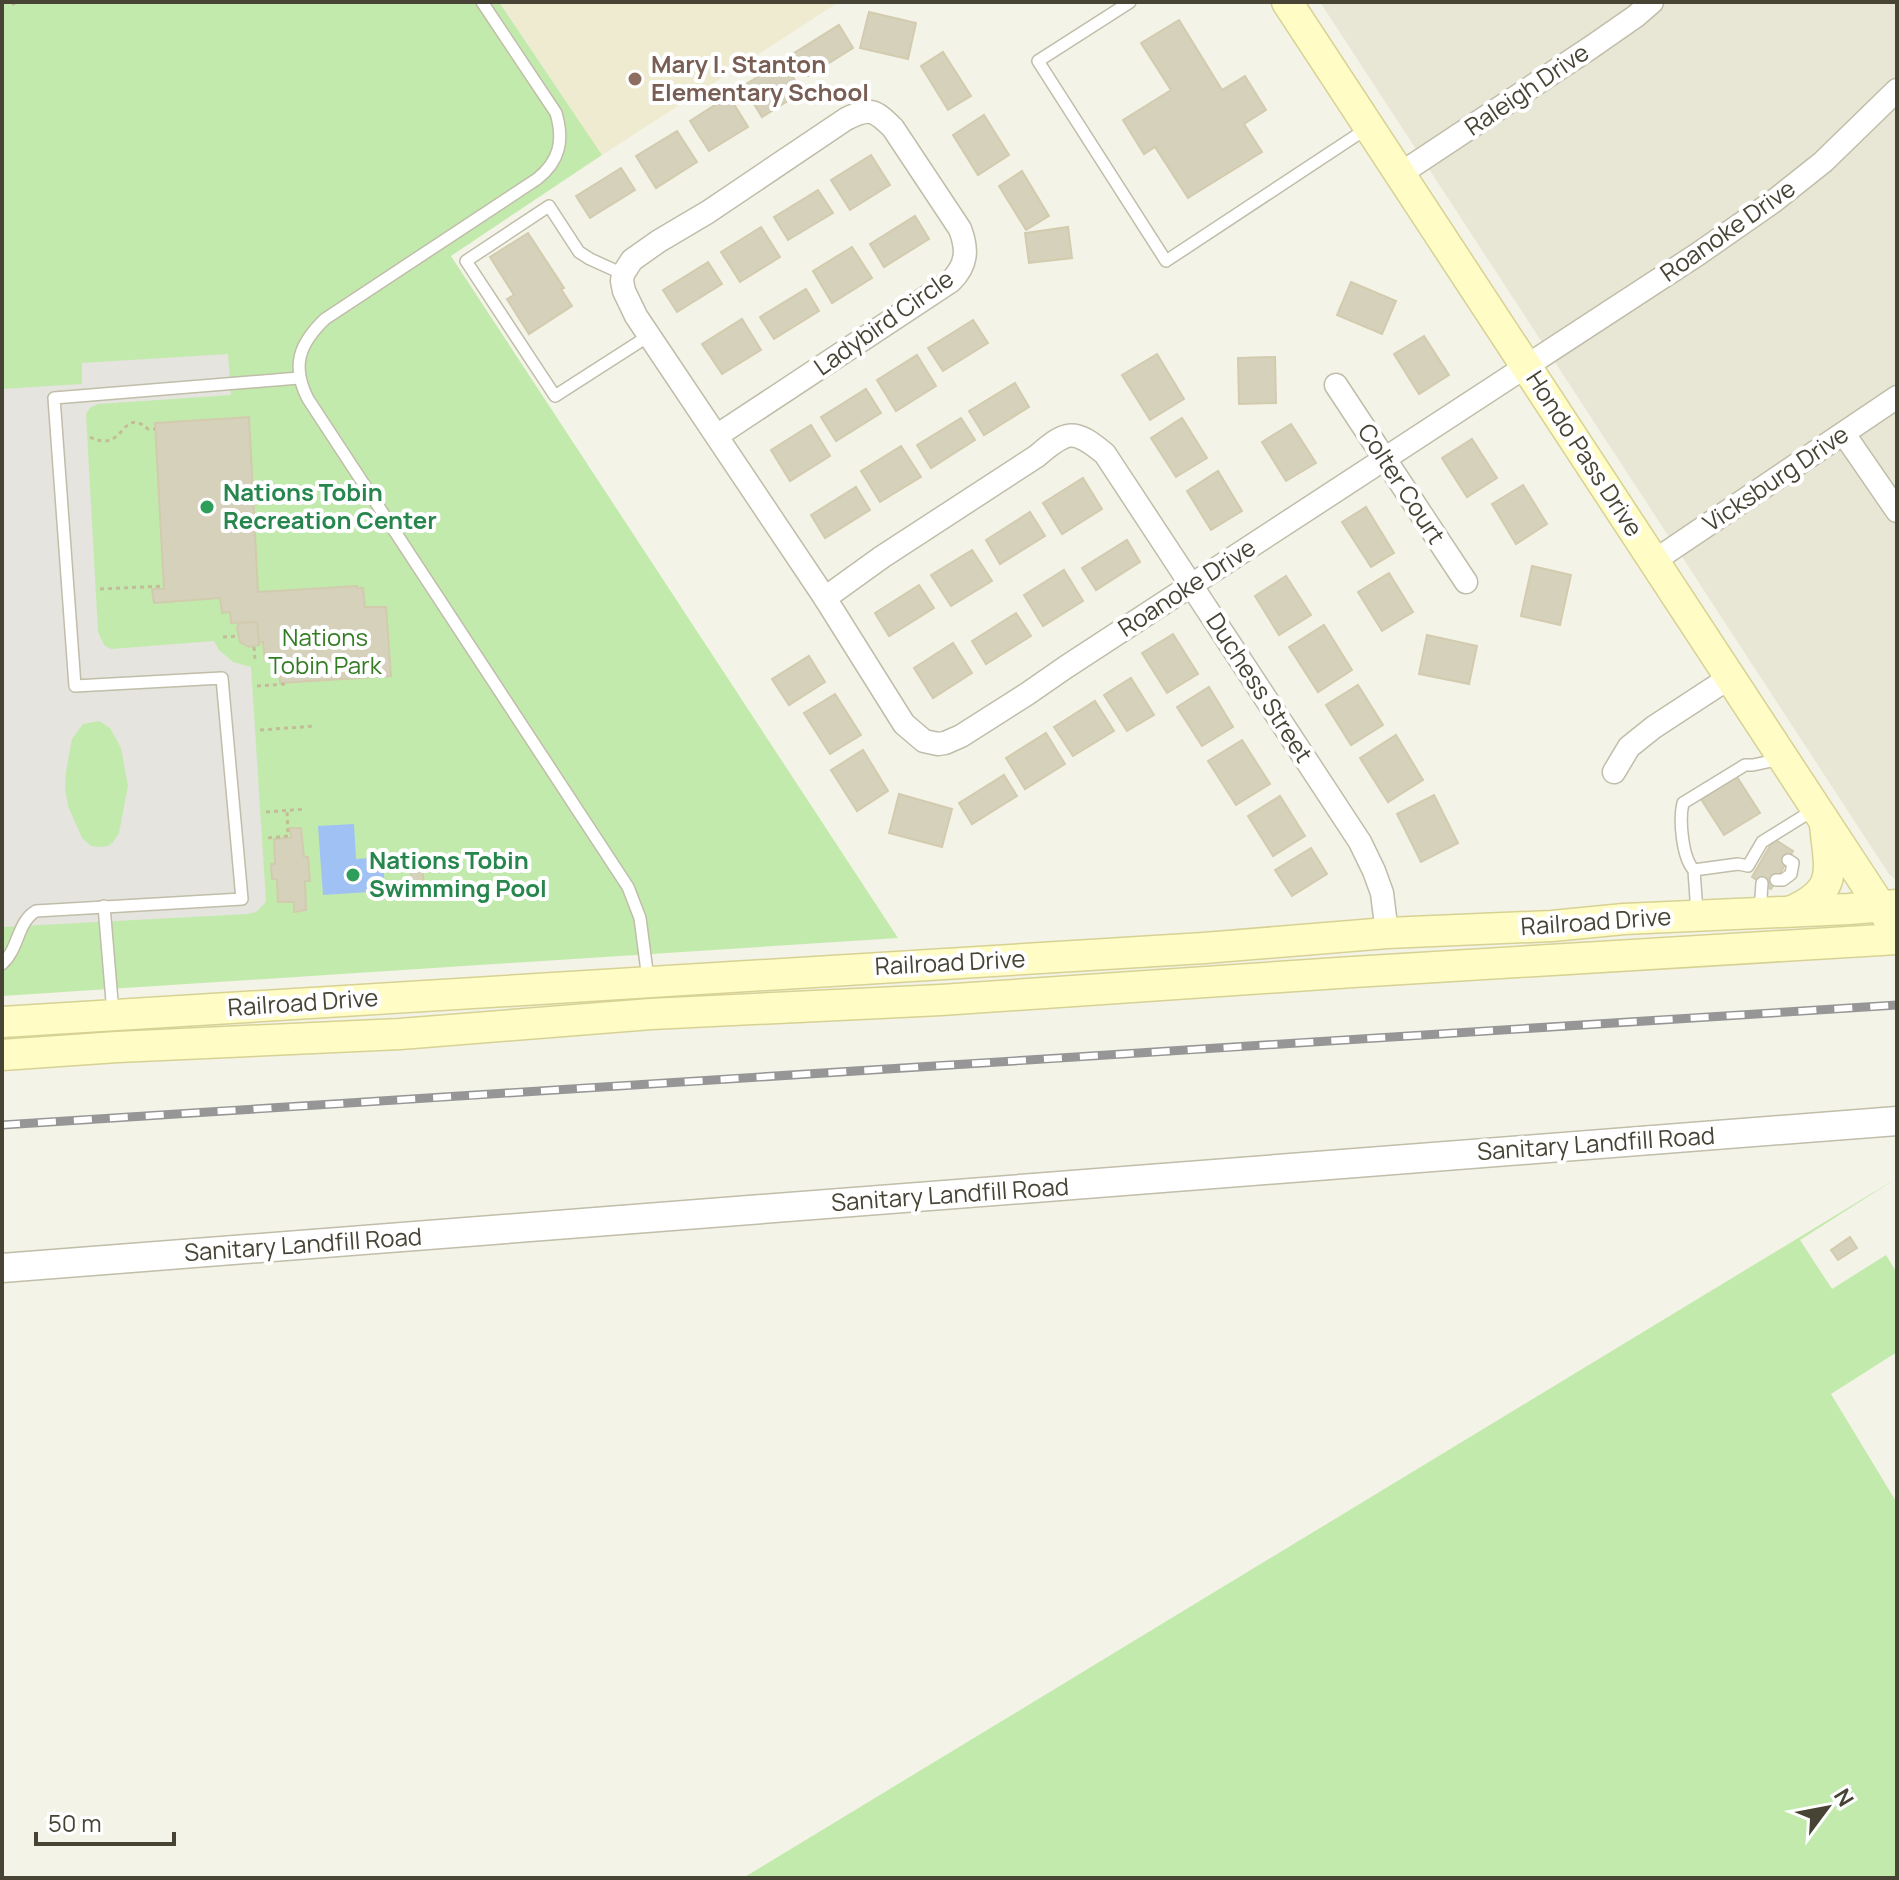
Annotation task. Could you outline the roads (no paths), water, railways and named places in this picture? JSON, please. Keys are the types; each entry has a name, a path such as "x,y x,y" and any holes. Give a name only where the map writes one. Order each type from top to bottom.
{"main road":[{"name":"Hondo Pass Drive","path":"1287,2 1782,758 1820,815 1889,906 1897,933"},
{"path":"1792,911 1820,894 1828,881 1820,815"},
{"name":"Railroad Drive","path":"2,1022 1204,948 1387,933 1552,926 1697,915 1761,898 1792,911 1889,906"},
{"name":"Railroad Drive","path":"2,1055 400,1034 651,1014 941,1000 1897,939"},
{"path":"648,981 651,1014"},
{"path":"114,1014 117,1047"}],"street":[{"name":"Raleigh Drive","path":"1400,174 1590,48 1652,2"},
{"name":"Roanoke Drive","path":"623,274 624,291 636,316 718,435 904,724 924,741 945,743 961,736 1698,254 1823,162 1897,90"},
{"name":"Ladybird Circle","path":"623,274 632,260 659,241 708,212 846,119 869,110 893,128 960,229 966,261 951,281 718,435"},
{"name":"Colter Court","path":"1336,385 1466,582"},
{"name":"Vicksburg Drive","path":"1654,561 1897,397"},
{"path":"1844,434 1897,511"},
{"name":"Duchess Street","path":"825,598 1051,444 1068,435 1078,435 1088,440 1105,454 1360,842 1382,893 1387,933"},
{"path":"1614,772 1629,747 1729,678"},
{"name":"Sanitary Landfill Road","path":"2,1268 1897,1121"}],"lane":[{"path":"482,2 556,113 561,133 559,153 537,179 325,319 303,349 298,365 299,378 308,399 628,887 640,918 648,981"},
{"path":"1130,2 1038,61 1166,261 1370,127"},
{"path":"623,274 579,252 549,206 466,261 555,396 650,335"},
{"path":"2,964 13,951 25,920 36,911 242,899 222,678 75,686 54,398 299,378"},
{"path":"1697,915 1694,870 1688,864 1685,851 1683,803 1745,765 1782,758"},
{"path":"1694,870 1738,864 1752,868 1766,844 1820,815"},
{"path":"104,906 114,1014"}],"water":[{"name":"Nations Tobin Swimming Pool","path":"354,824 356,859 383,857 385,891 323,895 318,826"}],"railway":[{"path":"2,1125 1897,1005"}],"place":[{"name":"Mary I. Stanton Elementary School","path":"635,79"},
{"name":"Nations Tobin Recreation Center","path":"207,507"},
{"name":"Nations Tobin Swimming Pool","path":"353,875"}],"park label":[{"name":"Nations Tobin Park","path":"325,652"}]}
